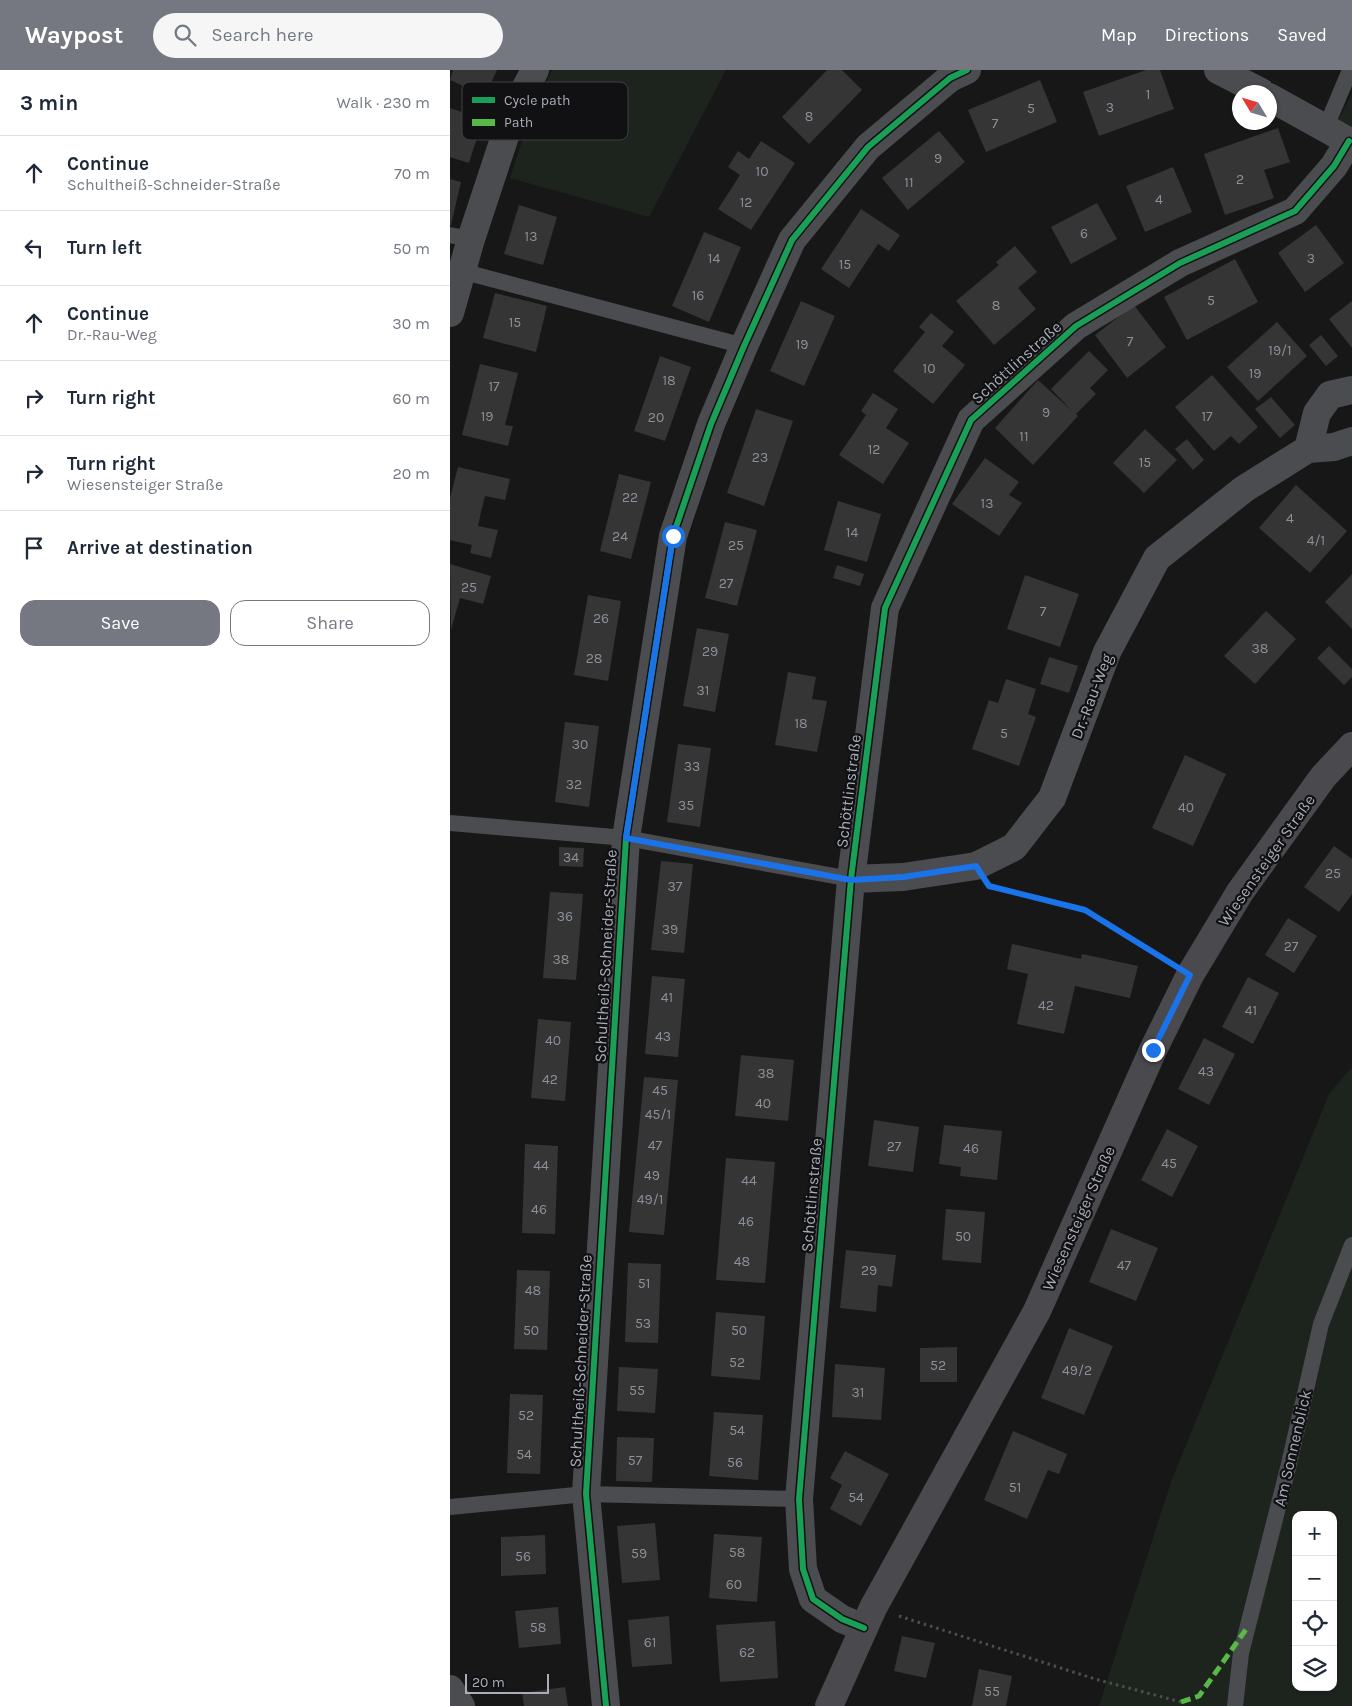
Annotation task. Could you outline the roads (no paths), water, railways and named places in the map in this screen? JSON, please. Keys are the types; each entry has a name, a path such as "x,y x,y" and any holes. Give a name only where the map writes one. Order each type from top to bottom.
{"main road":[{"name":"Wiesensteiger Straße","path":"829,1706 869,1618 1037,1311 1153,1050 1190,975 1240,892 1323,777 1352,746"}],"street":[{"path":"529,82 535,70"},
{"name":"Schultheiß-Schneider-Straße","path":"606,1706 586,1494 626,838 673,536 711,424 792,240 868,147 950,78 967,70"},
{"path":"1218,70 1247,85"},
{"path":"1277,101 1350,142"},
{"path":"450,313 462,272 461,237 501,140"},
{"name":"Schöttlinstraße","path":"869,1618 842,1619 813,1598 803,1569 799,1500 851,880 885,608 971,420 1076,326 1180,263 1295,211 1334,166 1350,142"},
{"path":"1308,449 1317,413 1330,396 1352,390"},
{"name":"Dr.-Rau-Weg","path":"851,880 903,877 976,866 1014,847 1052,798 1107,652 1157,558 1244,489 1308,449 1334,447 1352,441"},
{"path":"450,1689 462,1706"}],"lane":[{"path":"1326,127 1350,70"},
{"path":"462,272 744,346"},
{"path":"450,823 626,838 851,880"},
{"name":"Am Sonnenblick","path":"1235,1706 1240,1653 1288,1468 1321,1324 1352,1245"},
{"path":"450,1507 586,1494 799,1500"}]}
